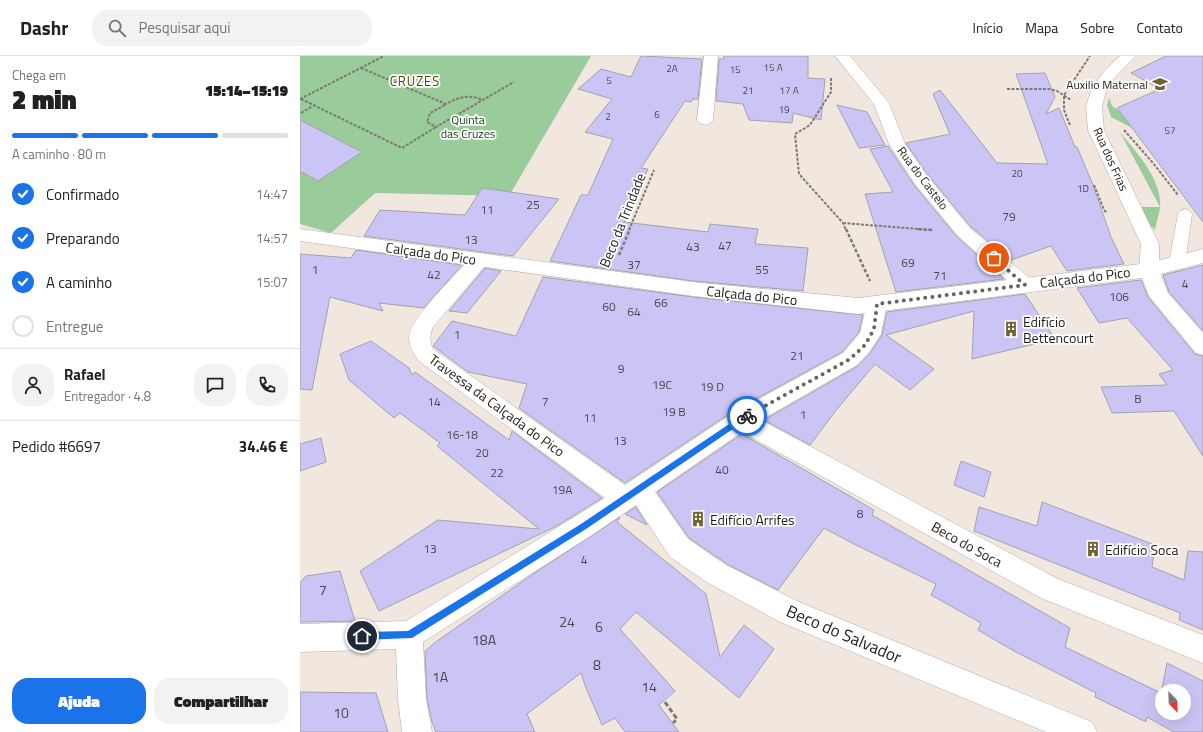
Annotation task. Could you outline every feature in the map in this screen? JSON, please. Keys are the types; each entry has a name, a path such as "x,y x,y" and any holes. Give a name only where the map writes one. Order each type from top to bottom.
{"street":[{"path":"705,120 711,56"},
{"name":"Rua do Castelo","path":"842,56 881,103 897,144 921,180 964,232 1025,285"},
{"name":"Rua dos Frias","path":"1129,56 1113,70 1100,85 1093,104 1093,115 1096,130 1150,244 1149,270"},
{"name":"Calçada do Pico","path":"300,235 609,278 858,306 1149,270 1203,256"},
{"name":"Travessa da Calçada do Pico","path":"482,260 425,322 419,333 420,346 426,355 632,494"},
{"path":"1149,270 1159,296 1203,347"},
{"path":"300,638 409,635 583,527 741,420 850,359 865,345 874,329 879,303"},
{"name":"Beco do Soca","path":"741,420 1050,589 1203,649"},
{"name":"Beco do Salvador","path":"632,494 679,548 716,574 790,612 1082,732"},
{"path":"409,635 412,699 417,732"}],"lane":[{"path":"1177,263 1185,214"}],"path":[{"path":"300,99 384,56"},
{"path":"1007,90 1049,89 1058,91 1064,95 1090,56"},
{"path":"361,68 446,104"},
{"path":"830,72 831,92 810,124 795,134 799,174 843,223 879,303"},
{"path":"300,99 402,148 514,82"},
{"path":"436,127 427,122 430,113 460,97 473,95 483,100"},
{"path":"1093,104 1105,112 1124,130 1179,196"},
{"path":"300,113 314,106"},
{"name":"Beco da Trindade","path":"609,278 654,170"},
{"path":"843,223 964,232"},
{"path":"665,702 677,719 673,723"}],"green space":[{"name":"Quinta das Cruzes","path":"300,56 591,56 509,196 375,193 331,233 300,224"},
{"path":"1109,98 1112,106 1121,112 1134,129 1111,117 1107,105"},
{"path":"1120,132 1140,157 1153,177 1160,198 1160,207"},
{"path":"1141,207 1160,207 1155,230 1148,223"}],"building":[{"path":"641,56 702,59 698,99 693,99 691,102 685,101 641,168 648,169 624,222 708,232 710,224 758,229 755,244 808,248 803,291 693,281 550,261 581,195 588,195 613,139 585,132 612,99 578,89 601,69 631,77"},
{"path":"724,56 808,56 808,78 825,79 821,120 793,113 792,123 749,120 743,104 716,101 719,59 724,59"},
{"path":"1166,56 1203,56 1203,222 1117,108 1160,89 1131,73"},
{"path":"1045,73 1055,97 1046,114 1059,108 1093,185 1111,237 1124,264 1067,271 1051,246 1011,260 971,227 928,175 906,143 950,134 933,94 940,90 997,163 1048,164 1016,74"},
{"path":"837,105 867,112 885,145 859,148"},
{"path":"300,120 362,152 318,181 300,171"},
{"path":"888,146 914,185 957,237 1004,279 896,292 865,194 893,192 870,149"},
{"path":"482,188 559,199 513,256 364,236 380,210 465,215"},
{"path":"356,250 462,265 424,308 379,303 383,311 330,297 312,390 300,389 300,254 351,258"},
{"path":"1203,265 1203,331 1169,292 1163,275"},
{"path":"485,268 501,271 467,313 449,311"},
{"path":"543,277 693,297 863,315 859,332 842,352 732,412 625,483 519,408 527,384 468,372 433,346 452,321 516,336"},
{"path":"1141,280 1148,297 1195,354 1203,356 1203,456 1174,411 1112,413 1101,387 1167,385 1159,374 1173,370 1127,318 1099,323 1077,288"},
{"path":"1025,294 1055,339 972,359 974,311 886,335 934,369 910,390 875,364 837,409 810,445 764,420 858,366 871,352 882,335 887,312"},
{"path":"371,341 409,368 412,375 415,372 509,440 512,431 602,498 557,526 379,611 360,571 438,520 539,529 437,446 440,443 400,413 394,418 349,380 340,354"},
{"path":"742,434 874,510 872,515 1070,628 1065,647 1155,690 1155,720 1191,720 1191,684 1163,684 1167,663 1203,681 1203,732 1174,732 1147,717 1146,722 1095,697 1096,693 1014,651 978,630 981,623 931,595 936,584 824,528 778,590 727,564 689,538 657,492"},
{"path":"321,438 326,462 300,471 300,444"},
{"path":"961,461 991,472 984,497 954,485"},
{"name":"Edifício Soca","path":"1042,502 1155,545 1152,567 1184,580 1188,551 1203,552 1203,630 1179,620 1180,613 974,531 979,507 1037,526"},
{"path":"636,507 647,525 625,514"},
{"path":"620,517 617,522 706,594 720,657 744,625 774,649 739,698 636,612 620,629 675,691 659,705 679,732 625,732 615,718 602,725 581,673 527,714 535,732 436,732 432,722 427,699 425,651 533,574"},
{"path":"340,571 355,621 300,622 300,583 306,576"},
{"path":"300,692 376,693 388,732 300,732"}],"way so far":[{"path":"747,416 850,359 865,345 874,329 877,304 1025,285 994,258"}],"place":[{"name":"Auxilio Maternal","path":"1160,84"},
{"name":"Edifício Bettencourt","path":"1011,329"},
{"name":"Edifício Arrifes","path":"698,519"},
{"name":"Edifício Soca","path":"1093,549"}],"district":[{"name":"CRUZES","path":"415,81"}],"route":[{"path":"362,636 409,635 583,527 747,416"}]}
